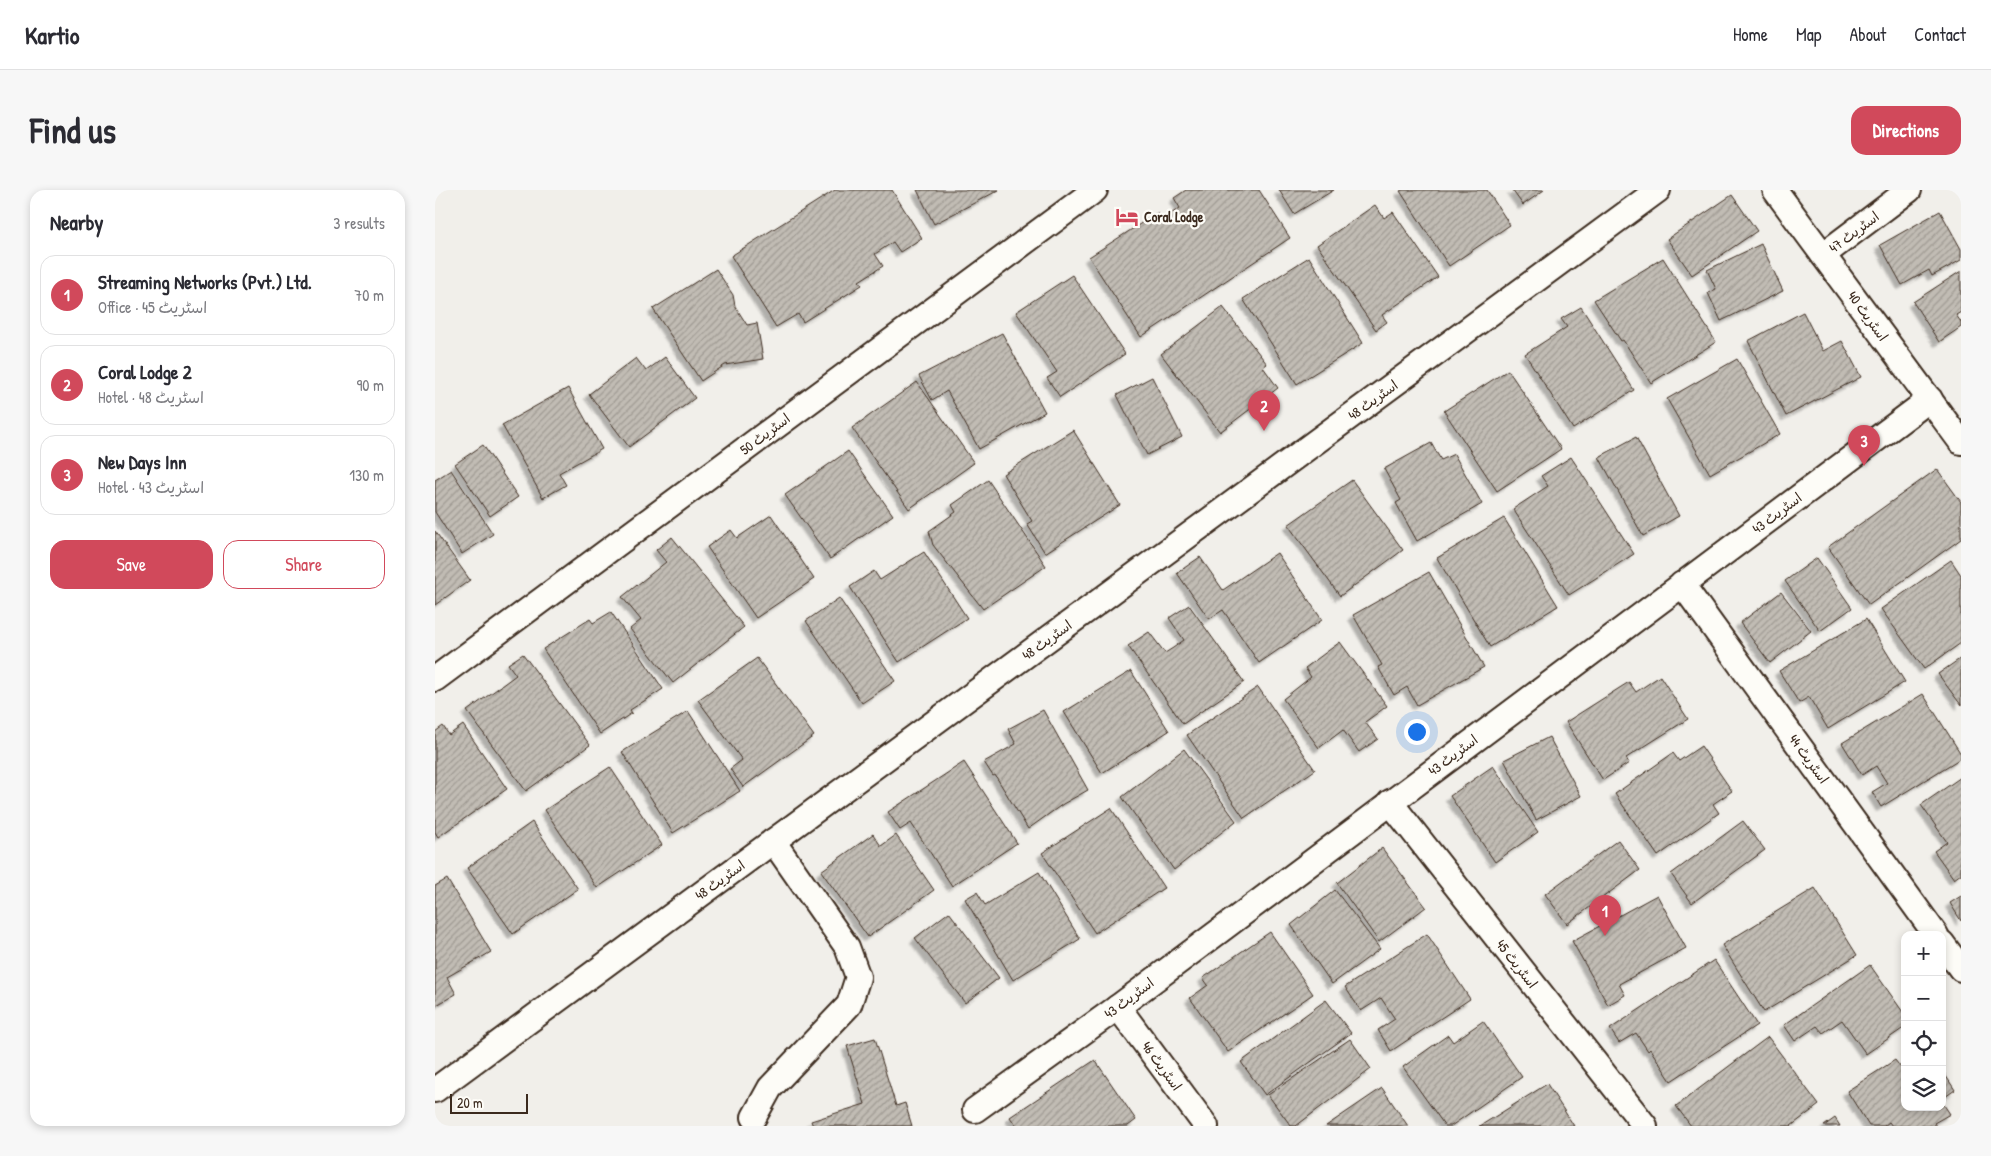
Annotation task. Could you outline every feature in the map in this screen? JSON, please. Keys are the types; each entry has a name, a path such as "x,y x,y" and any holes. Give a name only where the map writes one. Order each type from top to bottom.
{"street":[{"name":"اسٹریٹ 50","path":"435,679 1095,190"},
{"name":"اسٹریٹ 48","path":"435,1090 1659,190"},
{"name":"اسٹریٹ 40","path":"1775,190 1961,442"},
{"name":"اسٹریٹ 47","path":"1823,255 1909,190"},
{"name":"اسٹریٹ 43","path":"975,1110 1118,1006 1930,400"},
{"name":"اسٹریٹ 44","path":"1682,584 1933,931"},
{"name":"اسٹریٹ 45","path":"1390,802 1645,1126"},
{"path":"754,1117 771,1088 849,1005 858,977 847,947 773,842"},
{"path":"1946,948 1961,969"},
{"name":"اسٹریٹ 46","path":"1118,1006 1206,1126"}],"building":[{"path":"835,190 892,190 922,238 900,252 893,242 875,254 883,266 859,281 862,285 803,322 798,314 776,327 731,256"},
{"path":"917,190 999,190 934,224"},
{"path":"1186,190 1259,190 1290,238 1141,337 1089,257 1157,213 1161,220 1180,208 1174,198"},
{"path":"1279,190 1334,190 1294,214"},
{"path":"1487,190 1510,225 1449,266 1400,191"},
{"path":"1512,190 1544,190 1523,205"},
{"path":"1732,195 1757,231 1692,275 1667,239"},
{"path":"1375,205 1384,218 1393,212 1438,277 1382,315 1387,322 1376,330 1317,245"},
{"path":"1940,211 1961,249 1961,260 1932,276 1929,270 1902,285 1880,245"},
{"path":"1761,244 1783,291 1721,321 1708,293 1716,289 1707,270"},
{"path":"1309,257 1363,343 1297,384 1243,299"},
{"path":"1663,258 1716,342 1651,383 1594,300"},
{"path":"716,269 733,295 735,306 747,325 757,323 763,359 725,365 701,381 653,309"},
{"path":"1961,271 1961,312 1956,315 1961,322 1961,327 1939,342 1913,302"},
{"path":"1072,275 1125,354 1060,397 1047,378 1057,372 1016,312"},
{"path":"1223,307 1267,364 1263,367 1278,388 1220,432 1161,354"},
{"path":"1581,307 1634,390 1573,429 1525,354 1567,327 1561,319"},
{"path":"1803,312 1823,351 1842,341 1861,377 1786,416 1748,341"},
{"path":"1002,333 1045,412 979,449 947,391 932,400 919,376"},
{"path":"665,357 695,398 629,447 589,394 636,358 646,371"},
{"path":"1737,359 1780,434 1710,474 1667,399"},
{"path":"1508,370 1561,449 1497,491 1444,411"},
{"path":"1152,377 1182,437 1147,455 1117,395"},
{"path":"917,382 974,463 909,509 852,428"},
{"path":"568,388 602,449 559,473 566,485 543,498 502,425"},
{"path":"1073,430 1120,505 1045,553 1027,524 1032,521 1003,474"},
{"path":"1636,437 1679,516 1643,536 1599,457"},
{"path":"1431,443 1441,460 1454,454 1482,504 1417,541 1396,503 1401,500 1384,469"},
{"path":"483,445 518,497 490,516 455,464"},
{"path":"848,451 893,515 830,559 785,495"},
{"path":"1571,457 1634,554 1569,595 1513,509 1548,486 1541,476"},
{"path":"1937,469 1961,502 1961,539 1869,605 1828,547"},
{"path":"451,470 493,534 462,554 435,512 435,480"},
{"path":"988,480 1046,566 983,609 933,545 929,531 956,512 952,505"},
{"path":"1352,480 1403,550 1340,596 1288,525"},
{"path":"771,515 814,579 756,618 707,547 731,530 737,538"},
{"path":"1504,518 1558,606 1490,647 1437,558"},
{"path":"435,531 470,580 435,605"},
{"path":"672,537 744,627 673,683 630,629 641,620 622,597 666,562 656,550"},
{"path":"924,552 967,618 899,662 850,587 874,571 880,580"},
{"path":"1277,553 1322,620 1259,663 1223,610 1209,619 1177,573 1200,557 1223,590"},
{"path":"1817,558 1852,608 1820,631 1785,581"},
{"path":"1951,560 1961,575 1961,643 1924,669 1881,609"},
{"path":"1429,572 1484,667 1417,705 1407,687 1394,695 1378,667 1382,665 1353,615"},
{"path":"1781,592 1811,631 1770,663 1740,623"},
{"path":"839,598 895,681 862,703 806,621"},
{"path":"1189,605 1244,682 1183,724 1128,646 1149,632 1165,653 1173,648 1184,640 1169,618"},
{"path":"611,612 663,689 630,710 632,713 600,734 543,649 590,619 593,623"},
{"path":"1866,619 1905,682 1828,729 1809,697 1799,703 1779,671"},
{"path":"1340,642 1387,706 1365,722 1378,739 1359,752 1343,730 1319,748 1283,699 1311,677 1305,668"},
{"path":"523,654 590,745 526,791 467,711 516,675 508,664"},
{"path":"757,658 814,736 743,787 730,769 742,760 698,700"},
{"path":"1961,658 1961,705 1938,674"},
{"path":"1131,671 1169,731 1102,773 1064,712"},
{"path":"1660,676 1688,719 1626,758 1629,763 1603,780 1566,722 1629,682 1636,692"},
{"path":"1258,687 1315,770 1244,818 1187,735"},
{"path":"1923,694 1961,754 1961,758 1881,807 1872,792 1887,783 1876,766 1862,775 1842,743"},
{"path":"1043,710 1088,790 1063,804 1028,829 995,775 993,776 984,762 1016,744 1008,729"},
{"path":"688,711 740,791 673,833 622,752"},
{"path":"463,725 507,789 438,837 435,832 435,732 443,726 449,735"},
{"path":"1549,737 1581,796 1536,820 1504,760"},
{"path":"1701,746 1732,791 1713,804 1719,813 1658,856 1615,794 1673,753 1679,761"},
{"path":"1184,749 1236,821 1174,870 1122,797"},
{"path":"964,762 1017,843 952,886 911,823 900,830 888,812"},
{"path":"1493,766 1538,832 1495,862 1450,796"},
{"path":"610,767 662,845 597,888 545,810"},
{"path":"1961,777 1961,874 1954,879 1934,851 1947,842 1921,805"},
{"path":"1111,808 1164,888 1095,933 1042,853"},
{"path":"1743,821 1765,850 1692,903 1671,874"},
{"path":"532,822 578,889 513,934 467,868"},
{"path":"873,834 881,846 896,835 934,890 868,937 821,871"},
{"path":"1618,840 1640,870 1567,924 1545,894"},
{"path":"1382,848 1426,907 1379,942 1337,883"},
{"path":"1039,872 1080,939 1013,980 965,899 977,892 985,905"},
{"path":"447,879 491,952 447,977 456,994 435,1006 435,886"},
{"path":"1815,888 1857,955 1764,1012 1722,945"},
{"path":"1335,890 1380,949 1332,984 1291,925"},
{"path":"1657,895 1686,948 1619,984 1625,995 1608,1005 1572,941"},
{"path":"1961,896 1961,921 1950,903"},
{"path":"949,912 999,978 965,1003 915,938"},
{"path":"1270,932 1313,994 1228,1052 1190,998 1208,985 1203,978"},
{"path":"1427,934 1470,999 1391,1051 1378,1030 1395,1019 1381,998 1361,1011 1345,987"},
{"path":"1714,960 1757,1025 1671,1081 1650,1049 1648,1051 1636,1033 1619,1043 1610,1029"},
{"path":"1870,965 1901,1009 1901,1030 1866,1054 1842,1020 1823,1033 1817,1026 1795,1041 1784,1025"},
{"path":"1326,1000 1351,1033 1265,1095 1241,1062"},
{"path":"1483,1021 1522,1077 1451,1126 1445,1126 1403,1067 1448,1035 1453,1042"},
{"path":"1768,1037 1819,1105 1791,1126 1691,1126 1676,1106"},
{"path":"875,1038 896,1106 905,1103 912,1126 813,1126 811,1121 865,1104 847,1046"},
{"path":"1350,1039 1371,1069 1296,1126 1291,1126 1268,1095"},
{"path":"1095,1060 1136,1120 1128,1126 1016,1126 1010,1117"},
{"path":"1895,1060 1901,1068 1901,1111 1946,1111 1946,1108 1950,1114 1934,1123 1936,1126 1892,1126 1889,1122 1884,1126 1869,1126 1847,1091"},
{"path":"1946,1076 1955,1090 1946,1096"},
{"path":"1547,1084 1574,1126 1480,1126"},
{"path":"1382,1088 1408,1126 1326,1126"},
{"path":"1835,1118 1840,1126 1824,1126"}],"place":[{"name":"Coral Lodge","path":"1127,217"},
{"name":"Coral Lodge 2","path":"1264,431"},
{"name":"New Days Inn","path":"1864,466"},
{"name":"Streaming Networks (Pvt.) Ltd.","path":"1605,936"}]}
